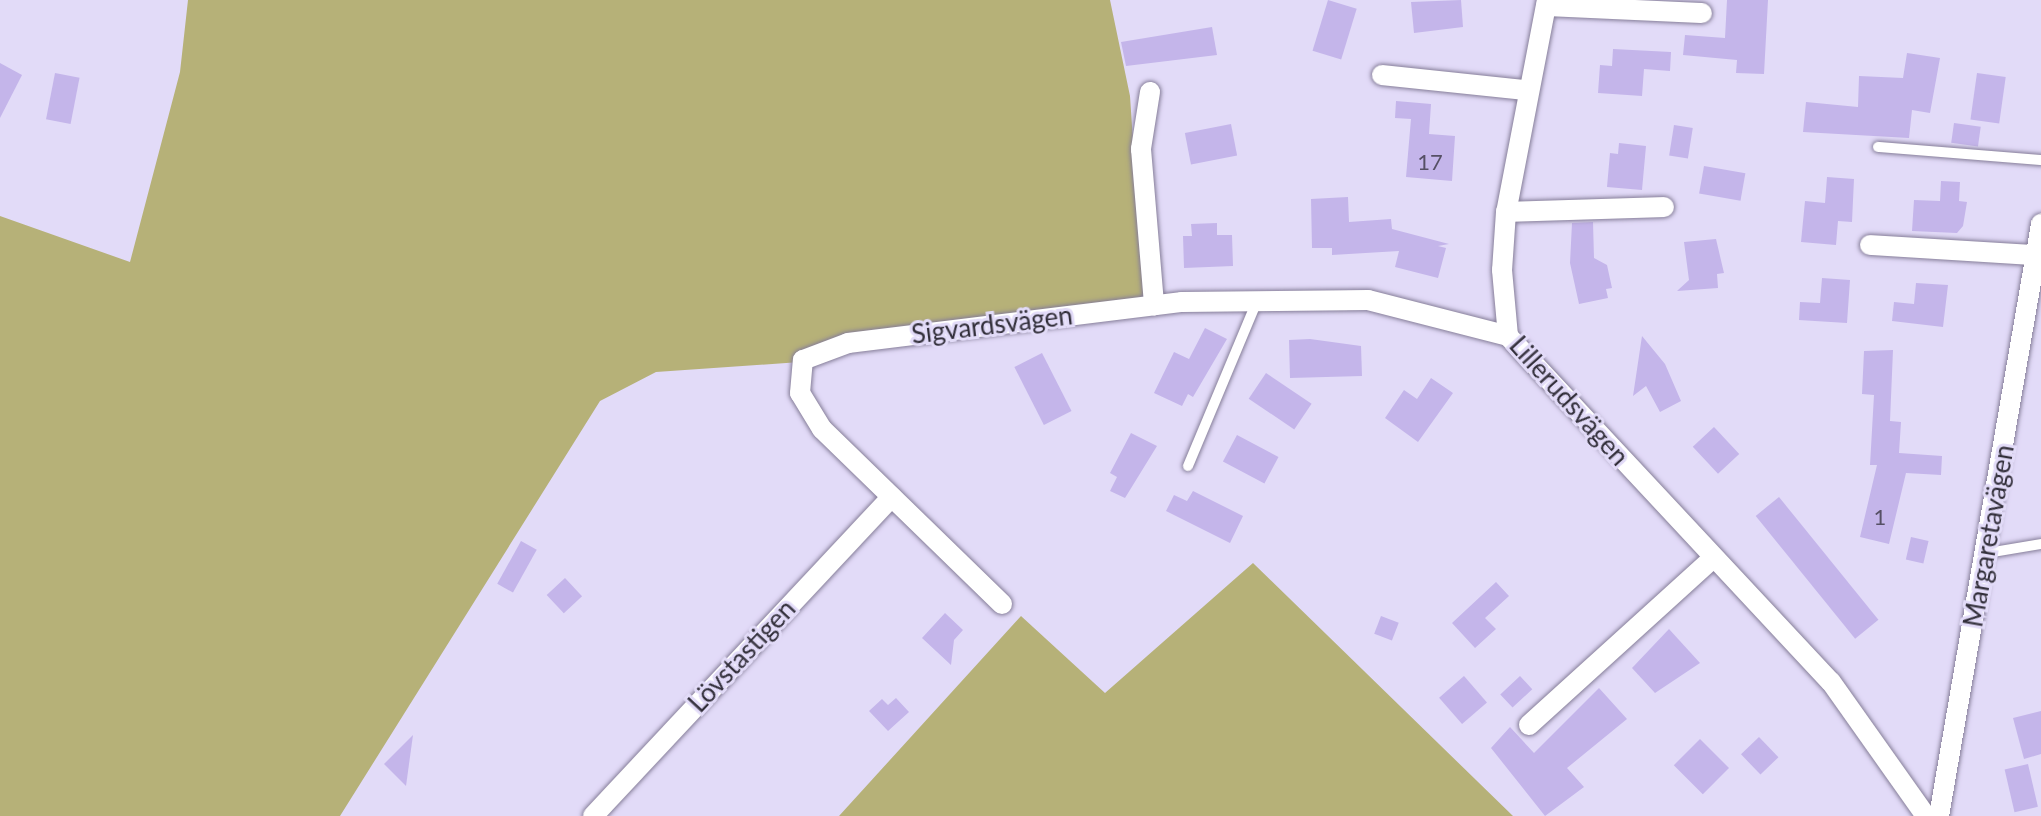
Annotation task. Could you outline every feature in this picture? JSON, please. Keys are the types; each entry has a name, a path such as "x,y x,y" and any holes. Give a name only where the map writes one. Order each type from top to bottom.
{"street":[{"name":"Lillerudsvägen","path":"1702,13 1547,3 1525,90 1506,212 1502,270 1508,336 1831,682 1926,816"},
{"path":"1382,75 1525,90"},
{"path":"1150,92 1141,149 1154,305"},
{"path":"1506,212 1664,207"},
{"name":"Margaretavägen","path":"1939,816 1987,553 2041,224"},
{"path":"1870,245 2035,255"},
{"name":"Sigvardsvägen","path":"1002,604 891,497 802,402 798,377 803,360 848,343 1154,305 1257,301 1390,302 1508,336"},
{"name":"Lövstastigen","path":"593,816 891,497"},
{"path":"1529,725 1713,558"}],"lane":[{"path":"1878,147 2041,160"},
{"path":"1188,466 1257,301"},
{"path":"1987,553 2041,544"}],"shaded area":[{"path":"188,0 1110,0 1130,96 1144,306 897,337 800,362 656,372 600,401 340,816 0,816 0,216 130,262 180,72"},
{"path":"1253,563 1513,816 839,816 1021,616 1105,693"}],"building":[{"path":"1328,0 1357,9 1341,59 1313,51"},
{"path":"1461,0 1463,27 1414,33 1411,2"},
{"path":"1727,0 1768,0 1764,74 1736,73 1737,60 1683,55 1685,35 1725,38"},
{"path":"1212,27 1217,55 1126,66 1121,42"},
{"path":"1613,49 1671,52 1670,71 1644,69 1642,96 1598,93 1600,65 1612,66"},
{"path":"1907,53 1940,58 1930,113 1912,110 1909,138 1803,132 1806,102 1858,107 1859,76 1903,78"},
{"path":"0,63 22,75 0,118"},
{"path":"55,73 80,78 71,124 46,119"},
{"path":"1977,73 2006,77 1999,124 1970,120"},
{"path":"1396,101 1431,104 1429,134 1455,136 1452,181 1406,177 1411,119 1395,118"},
{"path":"1954,123 1981,127 1978,147 1951,143"},
{"path":"1231,124 1237,155 1191,164 1185,133"},
{"path":"1674,125 1693,128 1688,159 1669,156"},
{"path":"1619,143 1646,146 1642,190 1607,187 1610,153 1618,154"},
{"path":"1704,166 1745,173 1740,201 1699,194"},
{"path":"1827,177 1854,179 1852,222 1838,221 1836,245 1801,242 1805,201 1825,203"},
{"path":"1941,181 1960,182 1959,201 1967,202 1963,226 1957,233 1912,231 1914,200 1940,201"},
{"path":"1348,197 1349,222 1391,219 1392,229 1449,244 1438,246 1446,248 1438,278 1395,267 1399,251 1332,255 1332,248 1312,248 1311,199"},
{"path":"1593,222 1594,258 1607,265 1612,288 1606,289 1608,298 1579,304 1570,263 1572,223"},
{"path":"1217,223 1217,235 1232,235 1233,266 1184,268 1183,236 1192,236 1191,224"},
{"path":"1716,239 1724,273 1717,274 1718,288 1677,291 1689,280 1684,242"},
{"path":"1822,278 1850,280 1847,323 1799,320 1800,302 1820,303"},
{"path":"1916,283 1948,285 1943,327 1892,321 1894,302 1914,304"},
{"path":"1205,328 1227,339 1193,397 1188,394 1182,406 1154,393 1174,352 1189,359"},
{"path":"1642,336 1665,364 1681,401 1660,412 1646,386 1633,396"},
{"path":"1310,339 1361,346 1362,376 1290,378 1289,340"},
{"path":"1893,350 1890,421 1901,422 1899,453 1942,456 1941,475 1906,473 1889,544 1860,537 1877,465 1870,465 1874,395 1862,394 1864,351"},
{"path":"1042,353 1072,411 1044,425 1014,367"},
{"path":"1266,373 1312,404 1294,429 1249,399"},
{"path":"1431,378 1453,393 1418,442 1385,418 1404,390 1417,399"},
{"path":"1714,427 1739,454 1718,474 1693,447"},
{"path":"1131,433 1157,446 1125,498 1110,491 1117,477 1110,473"},
{"path":"1237,435 1278,457 1264,484 1223,461"},
{"path":"1193,491 1243,516 1230,543 1166,511 1174,495 1187,501"},
{"path":"1779,497 1878,620 1855,639 1756,516"},
{"path":"1911,537 1929,541 1923,563 1906,559"},
{"path":"521,541 537,550 513,593 497,584"},
{"path":"565,578 582,596 564,613 547,595"},
{"path":"1496,582 1509,596 1485,618 1496,629 1475,648 1452,623"},
{"path":"945,613 963,630 954,640 951,665 922,638"},
{"path":"1381,616 1399,623 1392,641 1374,634"},
{"path":"1669,629 1700,663 1655,693 1632,668"},
{"path":"1464,676 1487,702 1462,724 1439,698"},
{"path":"1520,676 1532,689 1513,708 1500,694"},
{"path":"1599,688 1627,719 1567,768 1584,787 1545,816 1491,748 1510,727 1534,753"},
{"path":"896,698 909,712 888,731 869,711 882,699 888,705"},
{"path":"2041,711 2041,754 2024,759 2013,718"},
{"path":"413,735 406,786 384,764"},
{"path":"1759,737 1778,757 1760,775 1741,754"},
{"path":"1700,739 1729,768 1703,794 1674,765"},
{"path":"2028,764 2038,807 2015,812 2005,769"}]}
